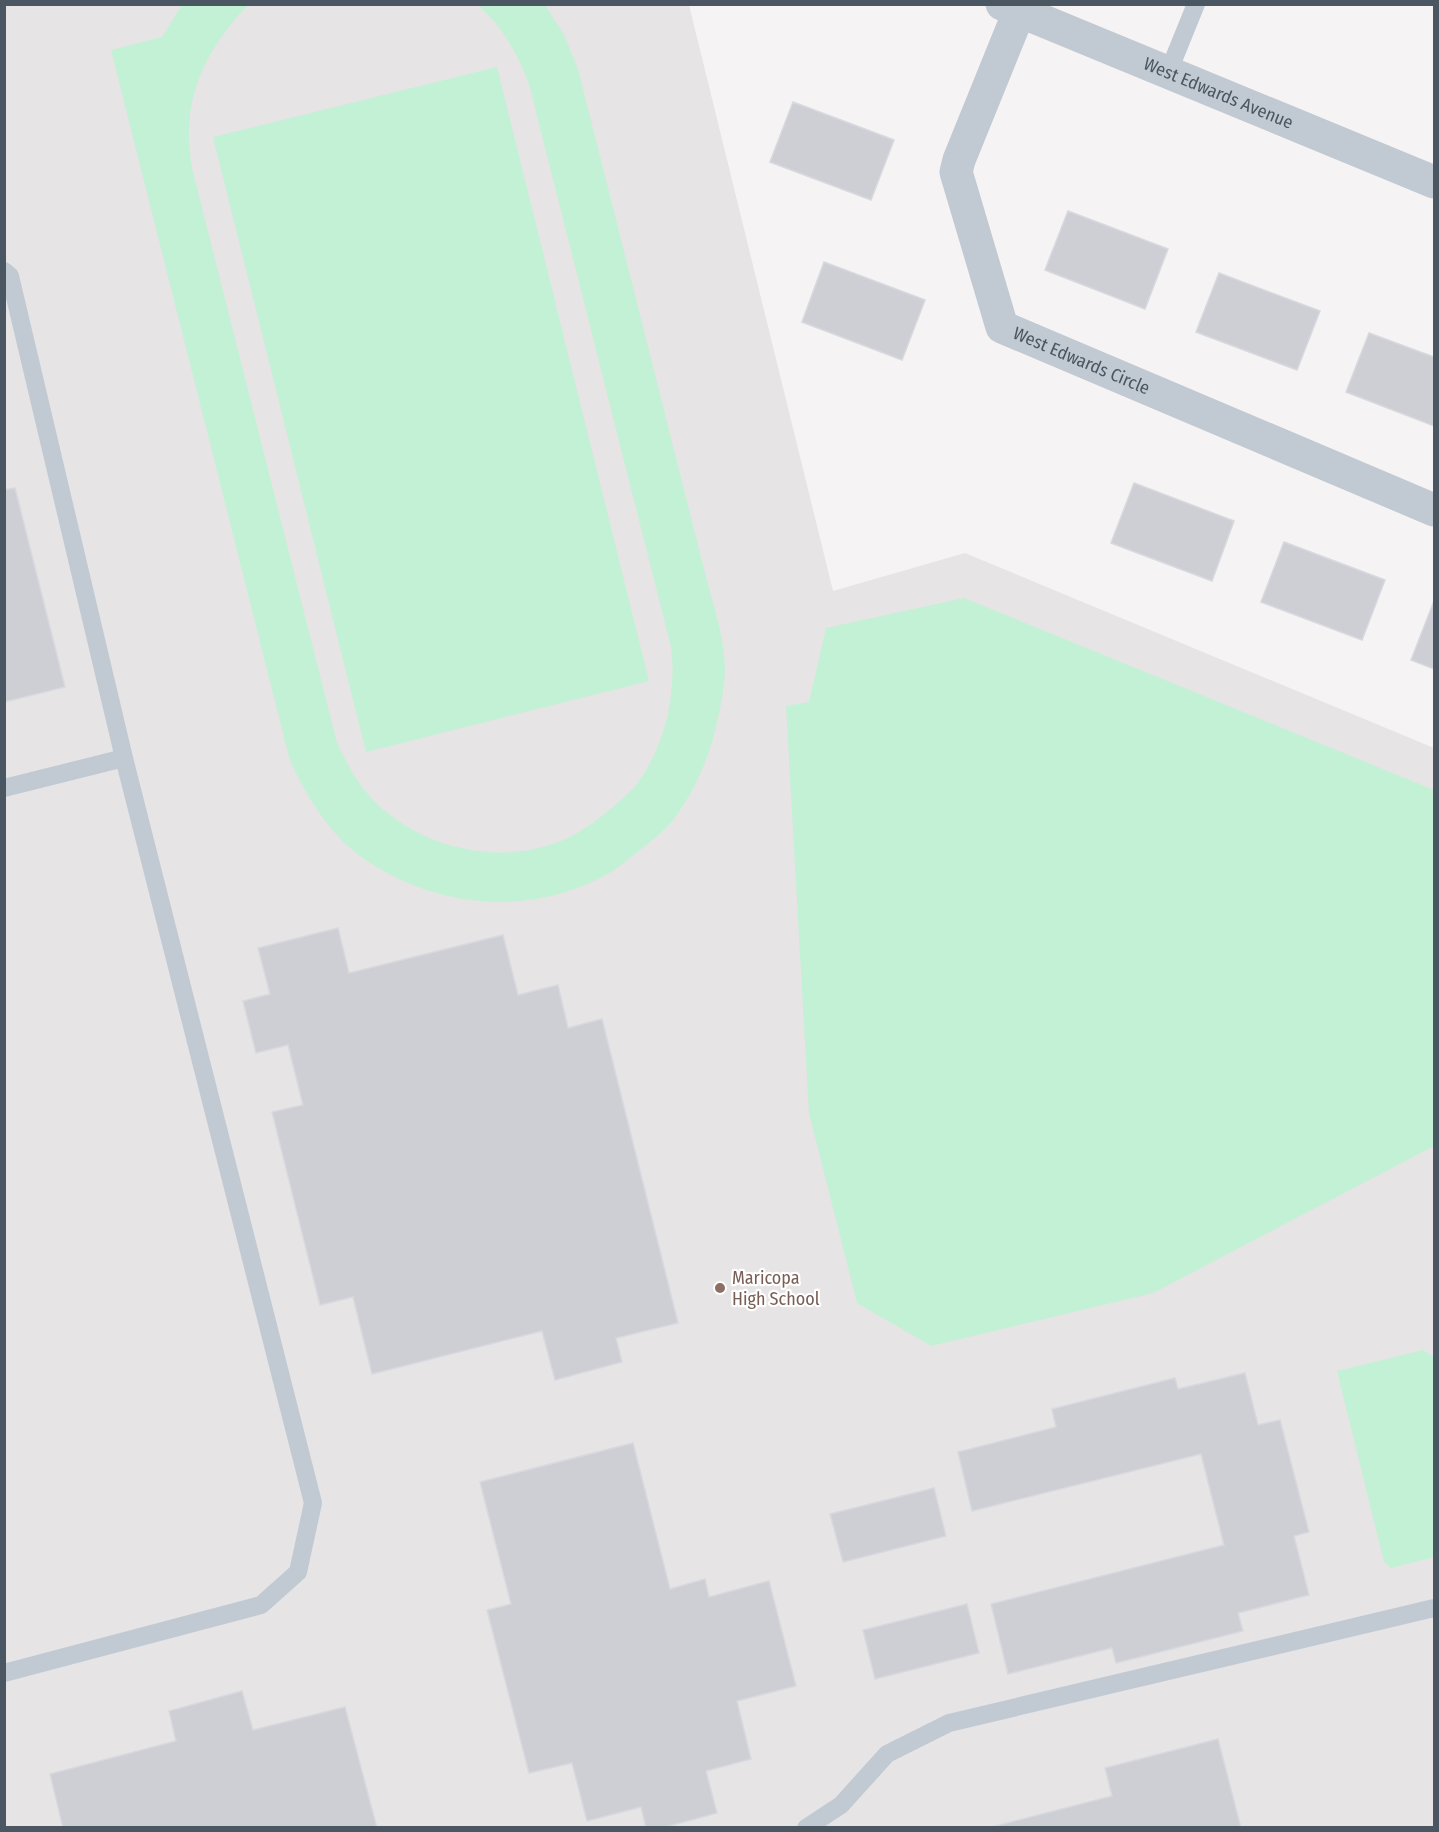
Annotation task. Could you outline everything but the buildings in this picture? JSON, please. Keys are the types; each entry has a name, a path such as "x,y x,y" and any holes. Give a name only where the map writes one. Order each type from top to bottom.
{"street":[{"name":"West Edwards Avenue","path":"1010,8 1434,182"},
{"name":"West Edwards Circle","path":"1010,8 956,172 1002,327 1434,510"}],"lane":[{"path":"1168,73 1196,4"},
{"path":"4,271 10,276 124,758 313,1503 298,1572 261,1605 4,1673"},
{"path":"4,788 124,758"},
{"path":"807,1827 841,1804 887,1754 950,1723 1434,1608"}],"shaded area":[{"name":"Maricopa High School","path":"5,5 689,5 833,591 965,553 1434,748 1434,1827 5,1828"}],"green space":[{"path":"182,5 248,5 216,45 200,76 191,109 190,152 192,168 337,743 362,787 381,808 404,825 429,838 456,847 485,852 513,852 541,847 568,838 597,820 628,794 655,754 667,719 672,683 671,647 529,84 508,41 495,22 478,5 545,5 564,35 578,69 716,614 725,668 721,702 711,746 699,777 683,806 652,841 611,872 581,887 549,896 517,901 485,901 453,897 421,888 391,875 363,858 340,838 312,802 290,761 111,50 162,37"},
{"path":"497,67 649,681 366,752 213,137"},
{"path":"964,598 1434,790 1434,1146 1153,1293 931,1346 857,1303 809,1113 786,706 809,702 826,628"},
{"path":"1423,1350 1434,1355 1434,1557 1391,1568 1384,1562 1337,1371"}],"place":[{"name":"Maricopa High School","path":"720,1288"}]}
